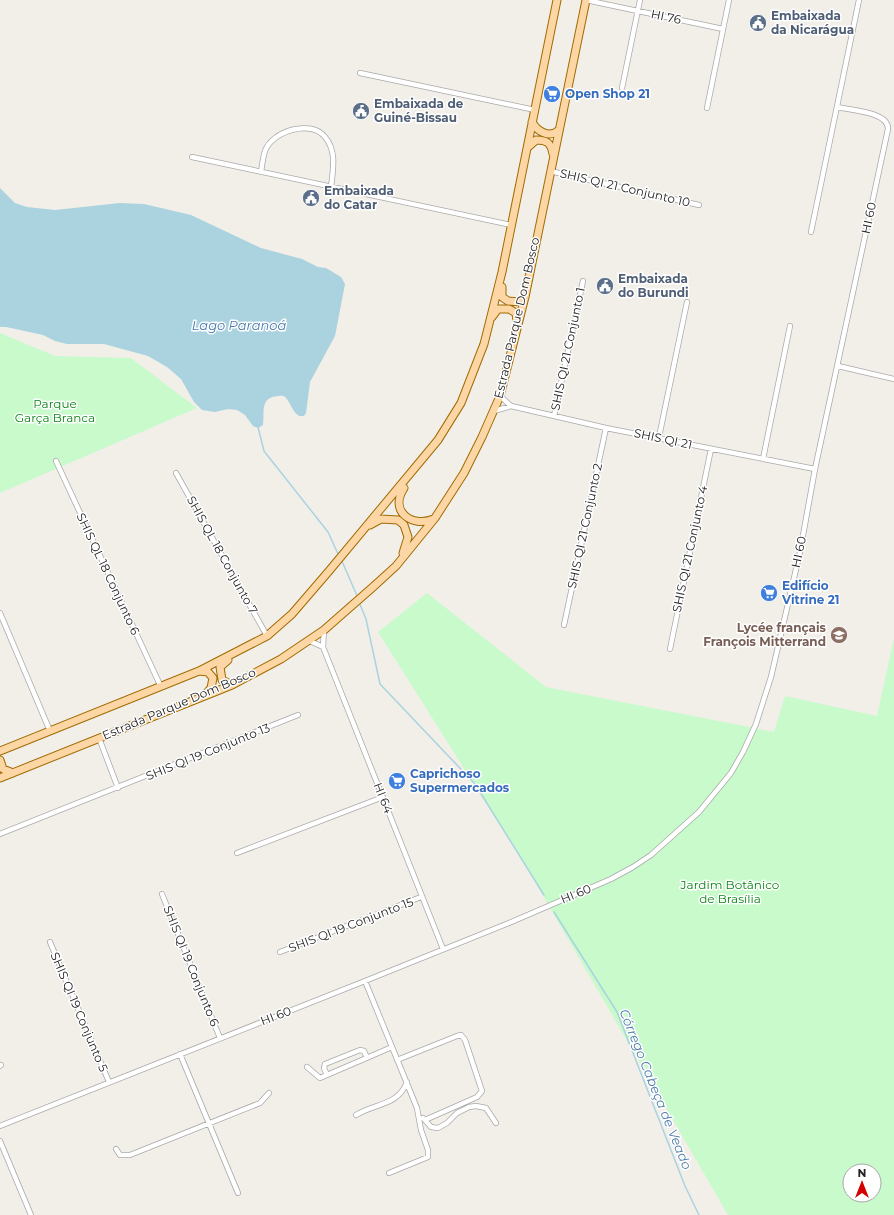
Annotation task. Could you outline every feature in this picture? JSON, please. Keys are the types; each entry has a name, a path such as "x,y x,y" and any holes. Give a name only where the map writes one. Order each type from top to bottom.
{"main road":[{"name":"Estrada Parque Dom Bosco","path":"3,750 199,671 239,652 267,636 292,614 438,440 461,404 484,344 502,272 510,225 528,147 557,0"},
{"name":"Estrada Parque Dom Bosco","path":"0,778 232,685 310,641 346,612 396,566 435,518 464,473 500,396 525,297 586,0"},
{"path":"532,122 536,130 541,132 552,134 559,130"},
{"path":"528,147 536,140 548,142 552,146 553,155 551,169"},
{"path":"502,272 501,294 504,300 518,302 522,301 525,297"},
{"path":"491,318 498,309 509,309 516,314 518,325"},
{"path":"410,475 410,480 400,494 400,506 402,512 409,520 413,521 426,522 435,518"},
{"path":"365,528 382,519 391,518 398,520 404,525 407,531 408,542 396,566"},
{"path":"232,685 222,680 220,670 225,663 239,652"},
{"path":"199,671 208,672 213,678 211,688 204,696"},
{"path":"0,756 3,750"},
{"path":"0,760 4,769 13,773"}],"street":[{"name":"HI 76","path":"586,0 723,29"},
{"path":"622,88 640,0"},
{"path":"707,108 729,0"},
{"path":"811,232 859,0"},
{"path":"360,73 535,110"},
{"name":"HI 60","path":"0,1126 365,981 587,890 633,867 683,828 699,812 721,785 743,752 756,724 771,677 800,552 815,469 888,126 880,116 837,107"},
{"path":"261,172 265,151 277,137 290,130 304,128 311,129 324,136 331,148 334,164 331,187"},
{"path":"192,157 510,225"},
{"name":"SHIS QI 21 Conjunto 10","path":"551,169 699,205"},
{"name":"SHIS QI 21 Conjunto 1","path":"554,416 583,281"},
{"path":"659,437 687,302"},
{"path":"763,459 790,326"},
{"path":"838,366 894,378"},
{"name":"SHIS QI 21","path":"500,396 511,406 554,416 606,428 659,437 711,449 815,469"},
{"name":"SHIS QI 21","path":"494,411 511,406"},
{"name":"SHIS QI 21 Conjunto 2","path":"564,625 606,428"},
{"name":"SHIS QI 21 Conjunto 4","path":"670,649 711,449"},
{"name":"SHIS QL 18 Conjunto 6","path":"56,461 161,686"},
{"name":"SHIS QL 18 Conjunto 7","path":"176,474 267,636"},
{"path":"0,613 50,731"},
{"name":"HI 64","path":"324,630 322,647 443,949"},
{"path":"310,641 322,647"},
{"name":"SHIS QI 19 Conjunto 13","path":"0,834 298,715"},
{"path":"99,738 118,788"},
{"path":"237,853 383,797"},
{"name":"SHIS QI 19 Conjunto 6","path":"162,894 220,1038"},
{"name":"SHIS QI 19 Conjunto 15","path":"280,952 421,897"},
{"name":"SHIS QI 19 Conjunto 5","path":"50,942 109,1082"},
{"path":"365,981 406,1082 428,1147 428,1155 389,1173"},
{"path":"397,1060 457,1036 461,1035 465,1040 482,1092 477,1097 425,1120"},
{"path":"307,1067 318,1077 327,1076 392,1047"},
{"path":"327,1076 324,1065 361,1050 364,1051 367,1058"},
{"path":"180,1054 238,1193"},
{"path":"340,1058 344,1068"},
{"path":"356,1115 366,1109 396,1099 404,1089 406,1082"},
{"path":"116,1148 120,1155 130,1155 260,1103 269,1093"},
{"path":"418,1115 431,1127 438,1128 463,1110 469,1107 481,1106 490,1112 496,1123"},
{"path":"0,1141 31,1215"}],"green space":[{"name":"Parque Garça Branca","path":"0,333 55,356 131,358 197,408 0,493"},
{"name":"Jardim Botânico de Brasília","path":"427,593 546,687 774,732 785,696 877,716 894,638 894,1215 728,1215 528,870 378,632"}],"water":[{"name":"Lago Paranoá","path":"0,188 15,203 27,207 55,210 120,203 144,204 191,215 261,248 302,259 318,267 326,268 341,277 345,284 335,336 310,382 306,413 304,416 299,416 296,414 284,396 272,397 265,403 263,425 258,428 253,426 245,415 237,410 228,409 215,412 202,410 194,402 181,379 167,367 148,356 104,344 67,344 55,341 43,335 0,327"}],"waterway":[{"name":"Córrego Cabeça de Veado","path":"258,427 264,451 328,532 339,556"},
{"name":"Córrego Cabeça de Veado","path":"341,559 358,598"},
{"name":"Córrego Cabeça de Veado","path":"359,602 366,619 380,684 475,784 544,895"},
{"name":"Córrego Cabeça de Veado","path":"554,912 617,1012 685,1186 699,1215"}],"place":[{"name":"Embaixada da Nicarágua","path":"758,23"},
{"name":"Open Shop 21","path":"552,94"},
{"name":"Embaixada de Guiné-Bissau","path":"361,111"},
{"name":"Embaixada do Catar","path":"311,198"},
{"name":"Embaixada do Burundi","path":"605,286"},
{"name":"Edifício Vitrine 21","path":"769,593"},
{"name":"Lycée français François Mitterrand","path":"839,635"},
{"name":"Caprichoso Supermercados","path":"397,781"}]}
